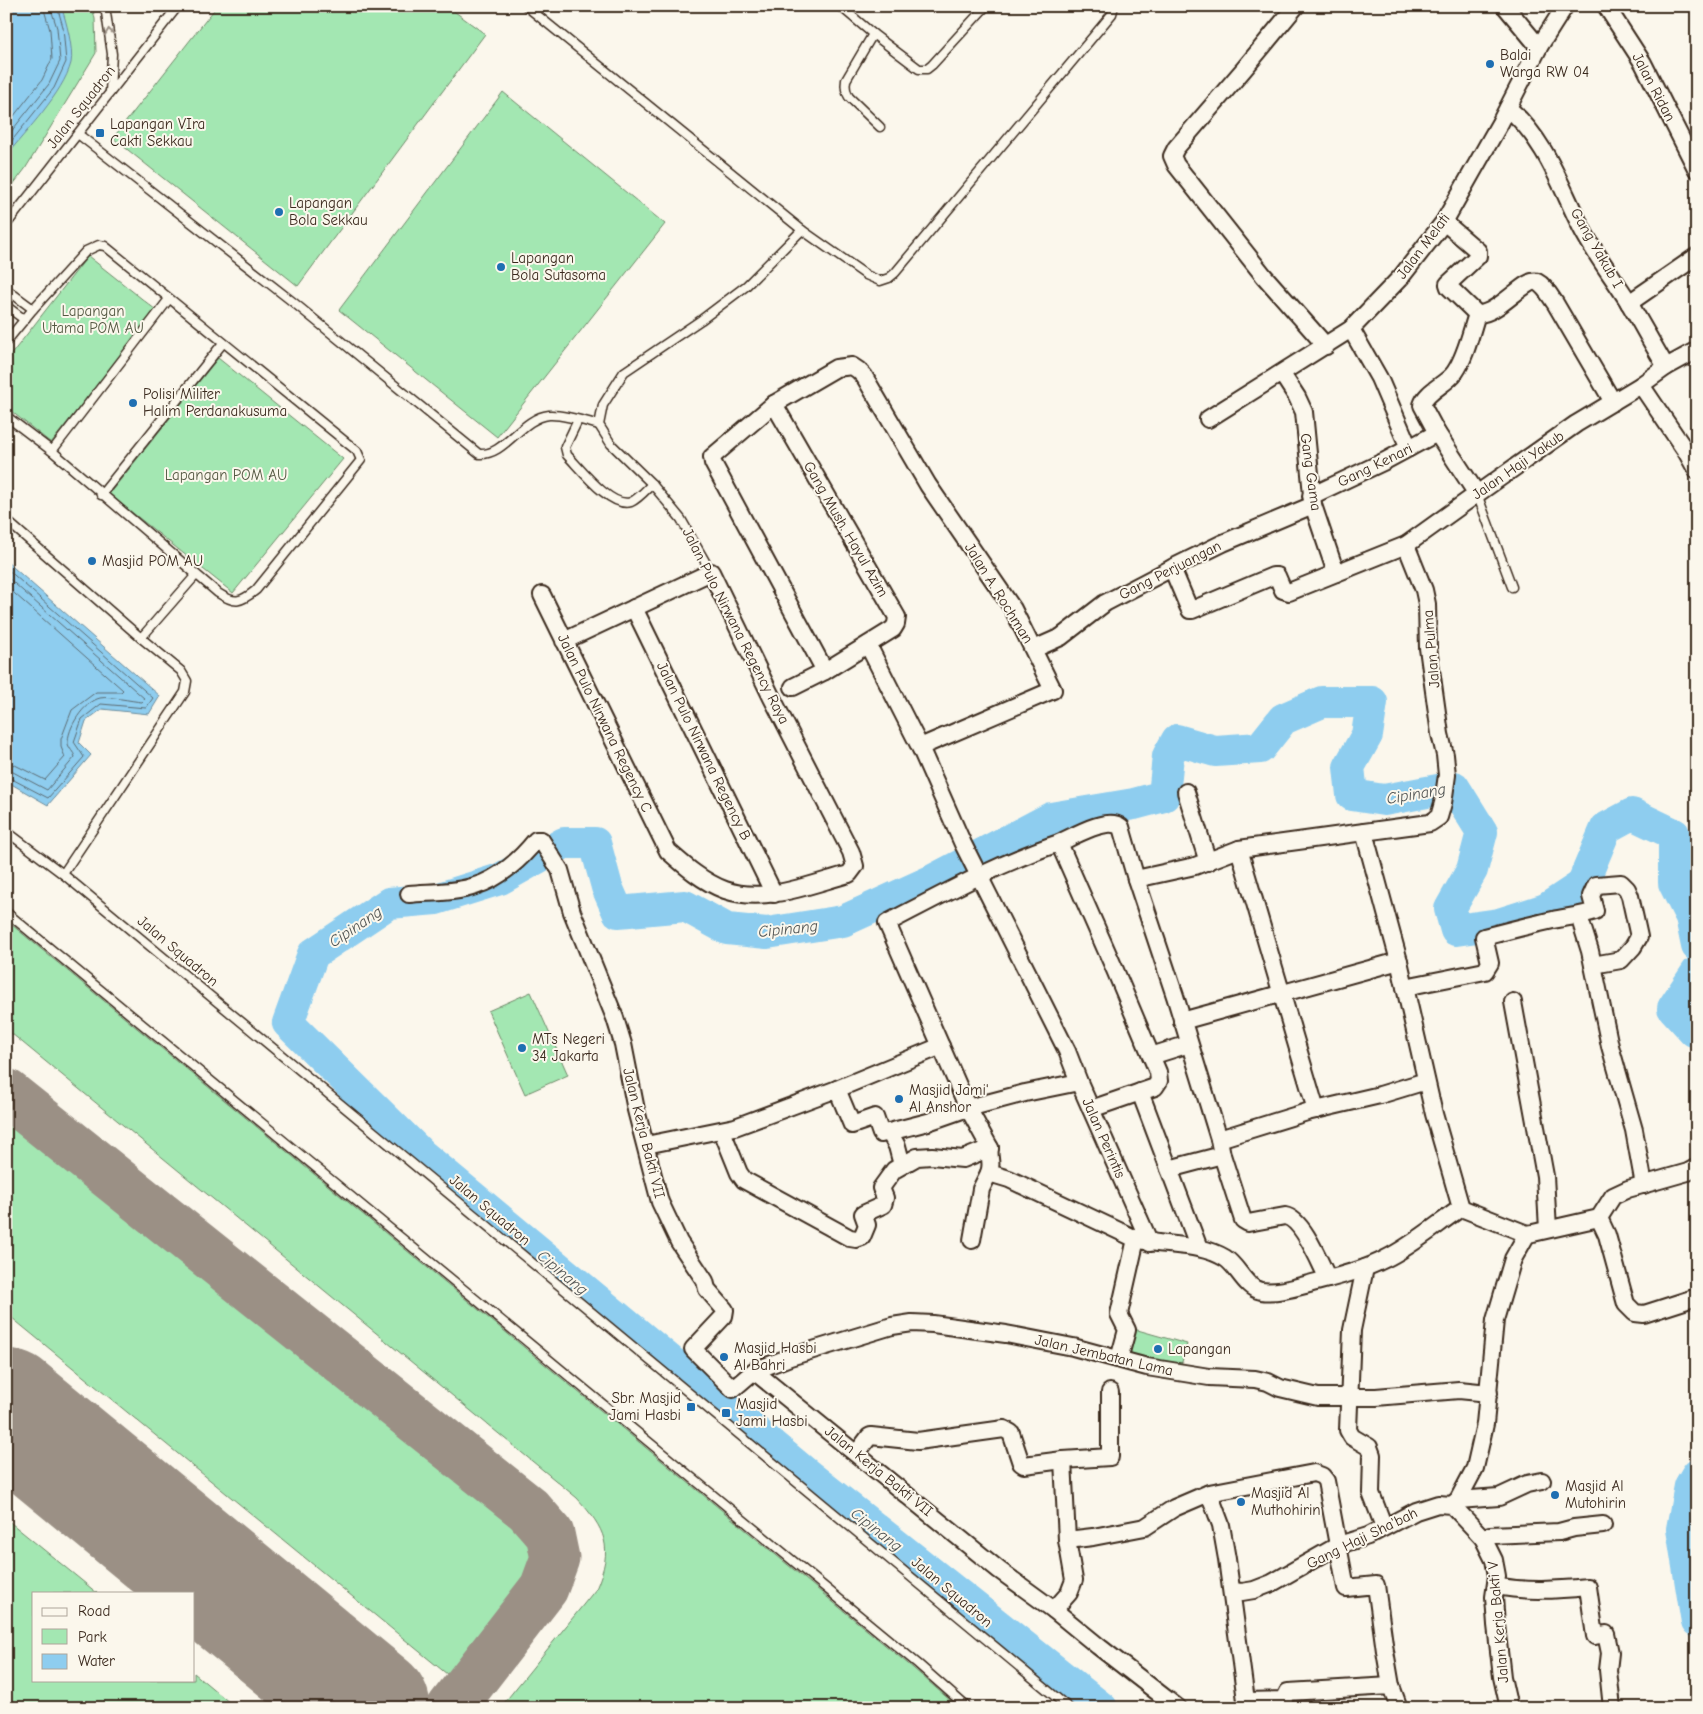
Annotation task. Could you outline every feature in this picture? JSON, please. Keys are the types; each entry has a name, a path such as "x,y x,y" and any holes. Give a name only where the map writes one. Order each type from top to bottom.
{"street":[{"path":"1296,6 1176,148 1172,156 1176,165 1264,276 1326,346"},
{"path":"1505,6 1539,47"},
{"name":"Jalan Melati","path":"1208,419 1351,330 1401,277 1444,222 1508,108 1539,47 1565,6"},
{"name":"Jalan Ridan","path":"1606,6 1643,63 1697,170"},
{"name":"Gang Yakub I","path":"1508,108 1530,132 1545,154 1561,182 1582,228 1666,367"},
{"path":"1444,222 1478,252 1478,256 1448,284 1477,314"},
{"path":"1629,303 1697,256"},
{"path":"1477,314 1486,313 1500,306 1527,283 1538,282 1555,303 1613,402"},
{"path":"1476,494 1437,432 1422,403 1454,374 1477,314"},
{"path":"1351,330 1386,392 1409,448"},
{"name":"Jalan Haji Yakub","path":"1172,568 1189,608 1192,610 1273,576 1276,576 1283,590 1288,592 1406,546 1576,424 1641,385 1666,367 1697,350"},
{"name":"Jalan A. Rochman","path":"774,404 836,368 852,366 858,370 864,376 928,485 1040,647 1053,690 920,747"},
{"name":"Gang Gama","path":"1282,374 1304,412 1312,500 1336,573"},
{"path":"1641,385 1692,451 1697,472"},
{"path":"774,404 717,452 712,457 713,463 824,671"},
{"name":"Gang Mush. Hayul Azim","path":"774,404 897,617 893,629 868,645"},
{"name":"Gang Kenari","path":"1312,500 1437,432"},
{"name":"Gang Perjuangan","path":"1040,647 1061,637 1105,603 1222,543 1312,500"},
{"name":"Jalan Pulma","path":"1364,832 1430,823 1439,817 1443,803 1447,775 1428,648 1427,604 1424,590 1406,546"},
{"path":"564,642 711,572"},
{"name":"Jalan Pulo Nirwana Regency Raya","path":"668,851 687,868 724,890 741,894 774,894 849,874 855,866 851,852 771,696 711,572"},
{"name":"Jalan Pulo Nirwana Regency C","path":"542,595 668,851"},
{"name":"Jalan Pulo Nirwana Regency B","path":"634,608 774,894"},
{"path":"793,687 868,645 920,747 1009,937 1047,1009 1079,1082"},
{"path":"1186,792 1208,862"},
{"path":"972,1240 981,1189 992,1165 989,1155 990,1148 968,1108 887,923 978,873 1102,824 1113,823 1121,828 1243,1220 1248,1223 1285,1216 1289,1217 1303,1232 1313,1247 1328,1279"},
{"path":"1136,879 1208,862 1239,849 1364,832 1399,961 1426,1082 1460,1208"},
{"name":"Jalan Kerja Bakti VII","path":"410,894 474,887 500,874 529,849 536,840 541,840 560,870 572,912 615,1018 623,1044 636,1110 660,1202 675,1235 705,1281 707,1289 725,1310 724,1316 692,1349 733,1389 754,1371 999,1570 1054,1610 1178,1708"},
{"path":"1059,842 1158,1072 1159,1081 1155,1087 1091,1109"},
{"path":"1239,849 1316,1110"},
{"path":"1405,987 1485,971 1490,963 1484,937 1594,911 1592,896 1596,885 1621,883 1627,889 1630,896 1638,937 1633,947 1620,960 1593,965"},
{"path":"1579,916 1593,965 1610,1046 1634,1130 1644,1185"},
{"path":"1182,1021 1399,961"},
{"path":"1513,1002 1545,1176 1548,1229"},
{"path":"1151,1056 1189,1044"},
{"path":"646,1145 722,1131 837,1089 940,1046"},
{"name":"Jalan Perintis","path":"889,1132 1025,1092 1079,1082 1143,1241"},
{"path":"1169,1169 1316,1110 1426,1082"},
{"path":"837,1089 852,1125 875,1117 881,1134 889,1132 897,1146 902,1165"},
{"path":"1140,1092 1199,1248"},
{"path":"722,1131 739,1173 744,1180 846,1236 855,1239 861,1238 867,1228 863,1214 883,1205 885,1198 881,1188 891,1174 902,1165 917,1157 925,1156 963,1159 990,1148"},
{"path":"1460,1208 1527,1234 1599,1218 1613,1196 1628,1189 1688,1172 1697,1167"},
{"path":"989,1173 1009,1179 1143,1241 1199,1248 1211,1252 1230,1261 1252,1288 1261,1291 1286,1289 1365,1268 1386,1259 1460,1208"},
{"path":"1599,1218 1607,1235 1626,1304 1632,1311 1644,1314 1697,1298"},
{"path":"1527,1234 1513,1259 1495,1320 1489,1393 1476,1468 1455,1503 1483,1538 1490,1535 1559,1532 1574,1528 1603,1525"},
{"path":"1120,1359 1128,1330 1119,1314 1143,1241"},
{"path":"1365,1268 1352,1330 1348,1430 1352,1437 1369,1447 1372,1455 1371,1493 1384,1527"},
{"name":"Jalan Jembatan Lama","path":"754,1371 790,1357 836,1343 892,1326 912,1323 1006,1334 1146,1366 1210,1377 1255,1379 1268,1382 1280,1388 1318,1397 1376,1396 1459,1390 1489,1393"},
{"path":"857,1453 871,1436 918,1441 1004,1429 1011,1433 1021,1464 1024,1465 1110,1457 1110,1392"},
{"path":"1054,1610 1069,1593 1074,1580 1067,1540 1063,1460"},
{"path":"1067,1540 1145,1527 1174,1508 1209,1494 1314,1473 1322,1476 1326,1481 1346,1588 1376,1585 1391,1686 1399,1708"},
{"name":"Gang Haji Sha'bah","path":"1232,1591 1254,1590 1272,1583 1339,1545 1368,1536 1416,1510 1438,1504 1499,1496 1528,1484 1542,1481"},
{"path":"1209,1494 1221,1526 1232,1591 1246,1704 1284,1700 1288,1692 1391,1686"},
{"name":"Jalan Kerja Bakti V","path":"1483,1538 1494,1560 1497,1576 1494,1597 1496,1625 1502,1677 1509,1708"},
{"path":"1496,1586 1514,1590 1550,1591 1588,1587 1595,1636 1606,1634 1610,1653 1608,1670 1612,1708"}],"lane":[{"path":"105,6 112,54 110,92"},
{"name":"Jalan Squadron","path":"6,226 178,6"},
{"path":"526,6 802,230 866,275 880,281 889,278 1112,14 1114,6"},
{"path":"840,6 873,34 919,68 927,69 986,6"},
{"path":"873,34 845,84 849,97 880,127"},
{"path":"78,134 293,302 479,454 491,453 538,418 550,415 599,425 603,405 624,372 701,320 746,286 802,230"},
{"path":"6,342 33,309 86,251 99,245 105,246 357,451 361,460 256,590 239,601 230,601 196,575 52,451 6,416"},
{"path":"6,289 33,309"},
{"path":"52,451 169,299"},
{"path":"6,306 25,320"},
{"path":"101,494 223,343"},
{"path":"578,420 565,447 567,455 608,496 621,504 632,502 652,484"},
{"name":"Jalan Pulo Nirwana Regency Raya","path":"599,425 611,444 652,484 681,519 711,572"},
{"path":"1476,494 1512,587"},
{"path":"6,520 181,671 187,681 185,692 63,874"},
{"path":"141,638 196,575"},
{"name":"Jalan Squadron","path":"6,831 63,874 1070,1708"},
{"path":"6,912 910,1658 968,1708"}],"green space":[{"path":"6,6 92,6 95,19 96,53 25,169 6,194"},
{"name":"Lapangan Bola Sekkau","path":"217,6 447,6 485,34 298,286 113,138"},
{"name":"Lapangan Bola Sutasoma","path":"503,92 665,224 497,437 339,310"},
{"name":"Lapangan Utama POM AU","path":"88,256 156,310 51,443 6,407 6,361"},
{"name":"Lapangan POM AU","path":"218,358 343,459 233,593 109,494"},
{"path":"6,920 913,1668 959,1708 500,1708 596,1589 602,1574 606,1550 601,1530 595,1520 577,1498 6,1029"},
{"path":"531,992 568,1075 525,1094 488,1011"},
{"path":"6,1093 528,1509 550,1534 555,1558 544,1588 464,1688 6,1313"},
{"name":"Lapangan","path":"1134,1329 1187,1344 1180,1369 1128,1354"},
{"path":"6,1519 96,1592 32,1592 32,1682 195,1682 195,1674 236,1708 6,1708"}],"water":[{"path":"6,6 61,6 69,35 72,57 67,75 52,99 6,156"},
{"path":"6,561 160,696 149,714 102,709 86,721 79,743 91,755 48,805 6,781"}],"waterway":[{"name":"Cipinang","path":"1102,1708 808,1475 421,1154 288,1023 313,954 389,903 436,899 500,879 564,843 595,843 607,887 618,912 685,906 727,929 767,933 843,921 933,880 1051,818 1134,804 1164,796 1168,756 1177,740 1215,751 1260,748 1283,719 1322,702 1372,702 1367,735 1349,767 1352,795 1384,800 1454,787 1482,832 1472,870 1450,909 1456,930 1499,924 1546,909 1582,885 1606,828 1632,814 1674,834 1674,883 1691,917 1697,946"},
{"name":"Cipinang","path":"1697,972 1673,1008 1694,1031 1697,1030"},
{"name":"Cipinang","path":"1697,1474 1690,1486 1682,1529 1697,1622"}],"taxiway":[{"path":"6,1093 528,1509 550,1534 555,1558 544,1588 451,1708"},
{"path":"360,1699 366,1708"}],"runway":[{"path":"6,1409 370,1708"}],"place":[{"name":"Balai Warga RW 04","path":"1490,64"},
{"name":"Lapangan VIra Cakti Sekkau","path":"100,133"},
{"name":"Lapangan Bola Sekkau","path":"279,212"},
{"name":"Lapangan Bola Sutasoma","path":"501,267"},
{"name":"Polisi Militer Halim Perdanakusuma","path":"133,403"},
{"name":"Masjid POM AU","path":"92,561"},
{"name":"MTs Negeri 34 Jakarta","path":"522,1048"},
{"name":"Masjid Jami' Al Anshor","path":"899,1099"},
{"name":"Lapangan","path":"1158,1349"},
{"name":"Masjid Hasbi Al Bahri","path":"724,1357"},
{"name":"Sbr. Masjid Jami Hasbi","path":"691,1407"},
{"name":"Masjid Jami Hasbi","path":"726,1413"},
{"name":"Masjid Al Mutohirin","path":"1555,1495"},
{"name":"Masjid Al Muthohirin","path":"1241,1502"}]}
